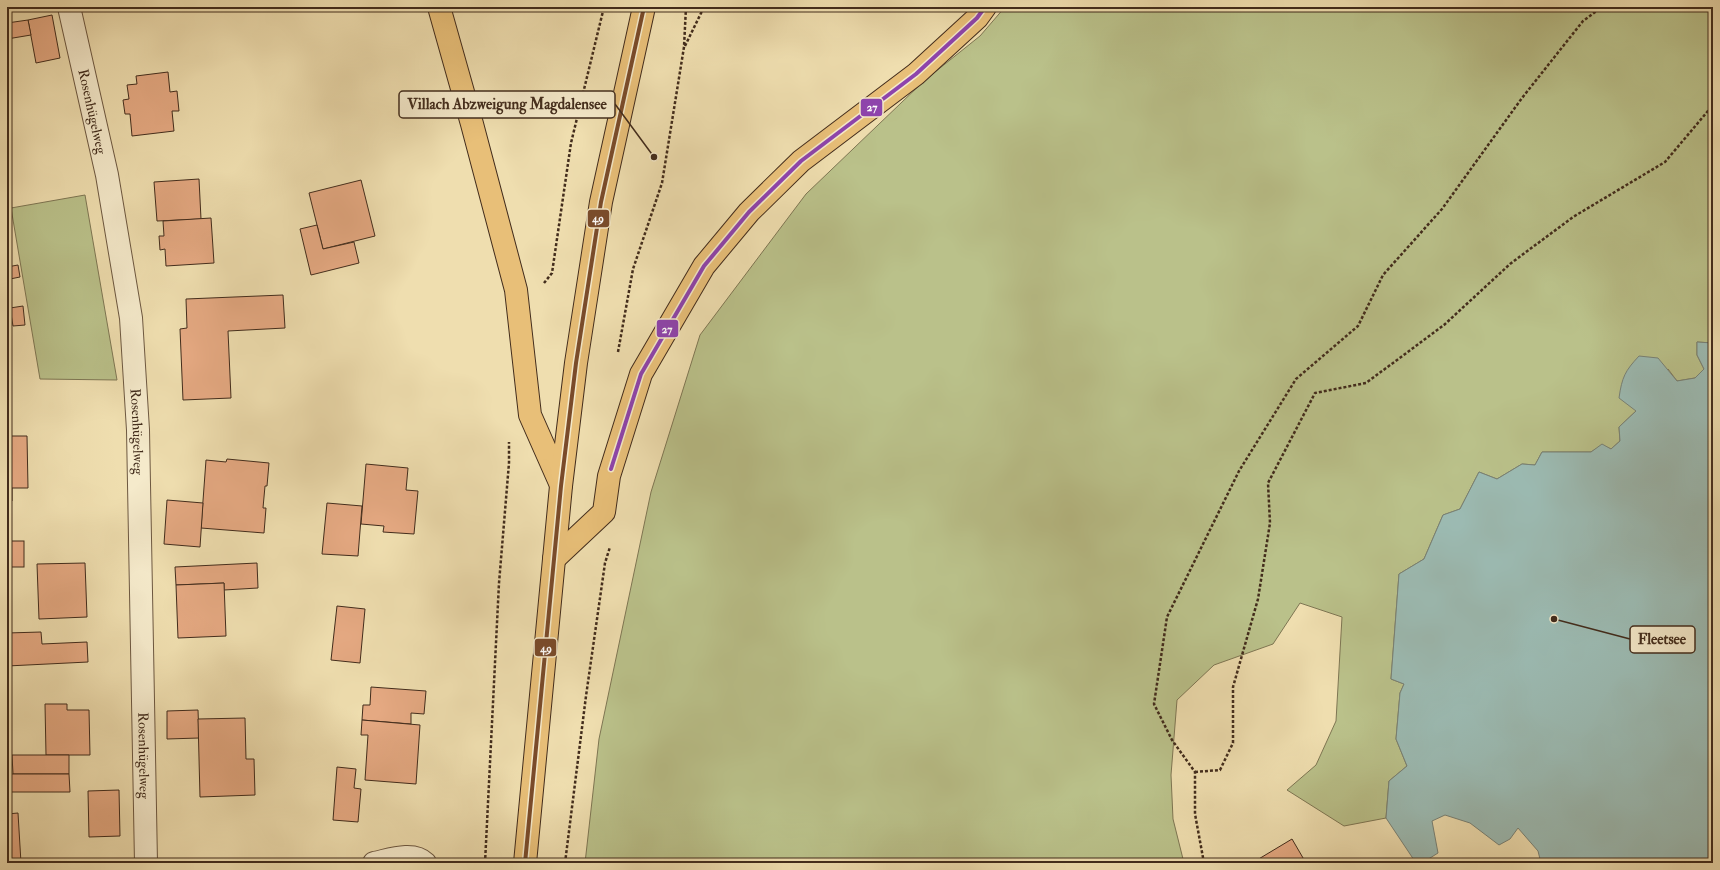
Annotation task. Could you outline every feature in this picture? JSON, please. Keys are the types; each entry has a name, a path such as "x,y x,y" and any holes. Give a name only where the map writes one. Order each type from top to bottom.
{"main road":[{"path":"439,7 516,290 530,415 561,486"},
{"path":"525,863 561,486 576,363 601,202 644,7"},
{"path":"554,559 604,512 609,476 641,374 704,266 749,212 801,161 916,74 977,18 985,7"}],"street":[{"name":"Rosenhügelweg","path":"69,7 107,175 131,318 138,430 146,863"},
{"path":"374,863 404,856 423,861 425,863"}],"path":[{"path":"617,358 633,269 662,183 684,47 686,7"},
{"path":"684,47 704,7"},
{"path":"1204,863 1195,814 1195,772 1172,740 1154,704 1167,617 1194,559 1239,471 1296,379 1358,326 1383,275 1442,209 1522,98 1583,22 1602,7"},
{"path":"538,284 545,282 552,273 571,143 603,8"},
{"path":"1195,772 1220,770 1234,743 1233,687 1258,599 1270,523 1268,482 1315,394 1366,383 1444,326 1510,264 1573,217 1665,162 1713,105"},
{"path":"485,863 499,582 509,464 509,441"},
{"path":"565,863 587,688 605,563 612,541"}],"green space":[{"path":"1005,7 1713,7 1713,343 1697,342 1697,355 1704,369 1695,378 1677,381 1668,369 1636,411 1619,427 1620,441 1611,449 1602,445 1591,452 1542,452 1535,465 1522,464 1497,479 1479,472 1460,509 1443,515 1424,559 1399,574 1391,679 1404,684 1400,693 1396,739 1407,766 1389,781 1386,818 1344,826 1287,790 1316,765 1336,721 1342,617 1300,603 1273,644 1214,665 1177,700 1171,775 1173,819 1184,863 585,863 599,739 651,492 700,335 806,194 925,80 980,36"},
{"path":"85,195 117,380 40,379 11,208"}],"water":[{"path":"1697,342 1713,343 1713,863 1541,863 1538,851 1518,828 1510,839 1499,845 1470,823 1445,815 1432,821 1438,853 1422,863 1416,863 1386,818 1389,781 1407,766 1396,739 1400,693 1404,684 1391,679 1399,574 1424,559 1443,515 1460,509 1479,472 1497,479 1522,464 1535,465 1542,452 1591,452 1602,444 1611,449 1620,441 1619,427 1636,411 1619,398 1623,379 1630,366 1639,356 1658,358 1677,381 1695,378 1704,369 1697,355"}],"building":[{"path":"52,15 60,58 36,63 28,20"},
{"path":"28,20 31,35 7,39 7,23"},
{"path":"168,72 170,92 177,91 179,111 172,111 174,131 132,136 130,114 125,114 123,100 129,99 127,85 137,84 136,76"},
{"path":"199,179 201,219 157,221 154,182"},
{"path":"361,180 375,236 323,249 309,193"},
{"path":"211,218 214,263 166,266 165,249 160,250 159,236 164,236 163,221"},
{"path":"317,225 323,249 354,242 359,263 311,275 300,229"},
{"path":"18,265 20,277 10,279 7,267"},
{"path":"283,295 285,328 228,331 231,398 183,400 180,329 187,328 186,299"},
{"path":"23,306 25,325 13,326 10,308"},
{"path":"7,436 27,436 28,488 12,488 12,501 7,501"},
{"path":"227,459 269,463 263,508 266,508 264,533 201,528 206,460 226,462"},
{"path":"366,464 408,468 406,490 418,491 414,534 383,532 384,526 361,524"},
{"path":"167,500 203,503 200,547 164,544"},
{"path":"327,503 362,506 358,556 322,554"},
{"path":"7,541 24,541 24,567 7,567"},
{"path":"85,563 87,617 39,619 37,564"},
{"path":"257,563 258,588 224,590 224,583 176,585 175,567"},
{"path":"224,583 226,636 178,638 176,585"},
{"path":"337,606 365,609 360,663 331,660"},
{"path":"41,632 42,644 87,642 88,662 7,666 7,633"},
{"path":"371,687 426,691 424,714 411,713 411,724 362,720 363,705 370,705"},
{"path":"45,704 67,704 67,710 89,710 90,755 46,755"},
{"path":"198,710 199,738 167,739 167,711"},
{"path":"245,718 246,759 254,759 255,795 200,797 198,719"},
{"path":"362,720 420,725 416,784 365,780 368,735 361,735"},
{"path":"12,755 69,755 69,774 13,774"},
{"path":"337,767 356,769 354,788 361,789 358,822 333,820"},
{"path":"7,774 69,774 70,792 7,792"},
{"path":"119,790 120,836 89,837 88,791"},
{"path":"18,813 21,863 7,863 7,814"},
{"path":"1292,839 1306,863 1252,863"}],"transit line":[{"name":"49","path":"525,863 561,486 576,363 601,202 644,7"},
{"name":"27","path":"611,469 641,374 704,266 749,212 801,161 916,74 977,18 985,7"}],"place":[{"name":"Villach Abzweigung Magdalensee","path":"654,157"},
{"name":"Fleetsee","path":"1554,619"}]}
